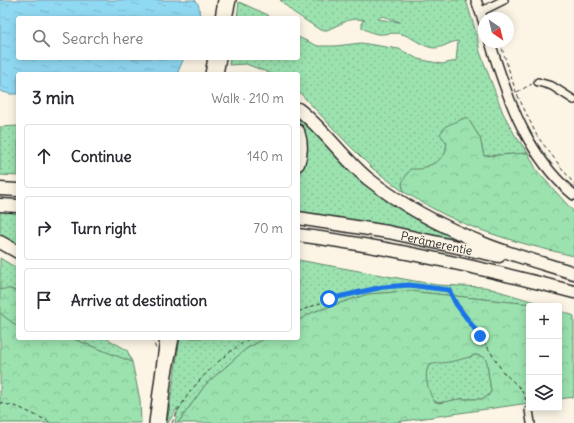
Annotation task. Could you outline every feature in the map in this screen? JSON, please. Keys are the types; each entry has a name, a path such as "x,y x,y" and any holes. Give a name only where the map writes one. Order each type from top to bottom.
{"highway":[{"path":"300,111 315,123 346,158 366,177 388,193 427,216 467,236 488,245 574,274"},
{"path":"300,139 300,155"},
{"path":"0,189 16,190"},
{"path":"0,205 16,206"},
{"name":"Perämerentie","path":"300,218 388,232 488,253 574,274"},
{"name":"Perämerentie","path":"300,235 394,250 473,266 574,292"},
{"path":"0,242 16,251"}],"main road":[{"path":"220,16 223,0"},
{"path":"228,16 231,0"},
{"path":"476,0 480,12"},
{"path":"492,48 509,99 528,140 552,173 574,195"},
{"path":"210,72 213,60"},
{"path":"218,72 221,60"},
{"path":"154,423 165,340"},
{"path":"162,423 174,340"}],"street":[{"path":"480,12 504,0"},
{"path":"538,82 552,86 574,100"},
{"path":"529,411 531,423"}],"path":[{"path":"502,48 516,92 537,136 574,184"},
{"path":"516,92 526,86 538,82"},
{"path":"300,311 329,299 383,287 409,285 449,290 456,304 484,342 503,372 520,389 526,400"},
{"path":"172,423 178,410 195,385 236,346 246,340"},
{"path":"0,403 18,407 52,423"}],"green space":[{"path":"280,0 466,0 477,36 478,48 503,113 515,135 528,153 484,156 480,138 467,117 447,143 445,154 437,162 421,169 402,183 404,192 372,168 300,93 300,72 267,72 246,64 229,65 230,60 300,60 300,38 318,46 361,43 399,49 418,59 442,64 456,61 458,41 434,48 423,45 401,34 377,34 371,32 362,28 362,21 365,20 357,19 349,20 327,30 320,30 293,12","holes":["383,16 400,22 377,19"]},
{"path":"239,2 269,16 237,16"},
{"path":"467,117 480,138 484,156 528,153 537,171 574,212 574,256 515,241 472,227 444,214 404,192 402,183 410,169 421,169 437,162 445,154 447,143 440,134 446,126"},
{"path":"300,118 355,174 382,196 426,225 457,238 457,240 300,212 300,173 304,165 305,133 300,124"},
{"path":"16,126 16,176 0,175 0,127"},
{"path":"0,211 16,212 16,247 0,238"},
{"path":"0,258 16,268 16,291 10,289 0,290"},
{"path":"300,260 437,285 485,287 538,303 526,304 409,291 368,294 313,312 300,320"},
{"path":"10,289 16,291 16,325 0,313 0,290"},
{"path":"409,291 526,304 526,403 390,423 178,423 206,384 246,349 262,340 300,340 300,320 313,312 368,294","holes":["476,355 484,357 487,362 491,391 489,395 483,399 459,399 439,403 434,401 428,388 426,377 428,368 434,363 455,361"]},
{"path":"562,311 574,316 574,397 562,399"},
{"path":"0,313 16,325 16,340 76,340 132,362 140,400 141,423 0,423"},
{"path":"76,340 110,340 127,350 132,362"},
{"path":"180,340 262,340 246,349 206,384 178,423 175,423 178,407 167,423"},
{"path":"476,355 484,357 487,362 491,391 489,395 483,399 459,399 439,403 434,401 427,386 426,374 428,367 432,364"}],"water":[{"path":"0,0 195,0 199,6 199,16 16,16 16,60 183,60 178,72 16,72 16,94 0,91"}],"route":[{"path":"329,299 383,287 409,285 449,290 456,304 480,336"}]}
